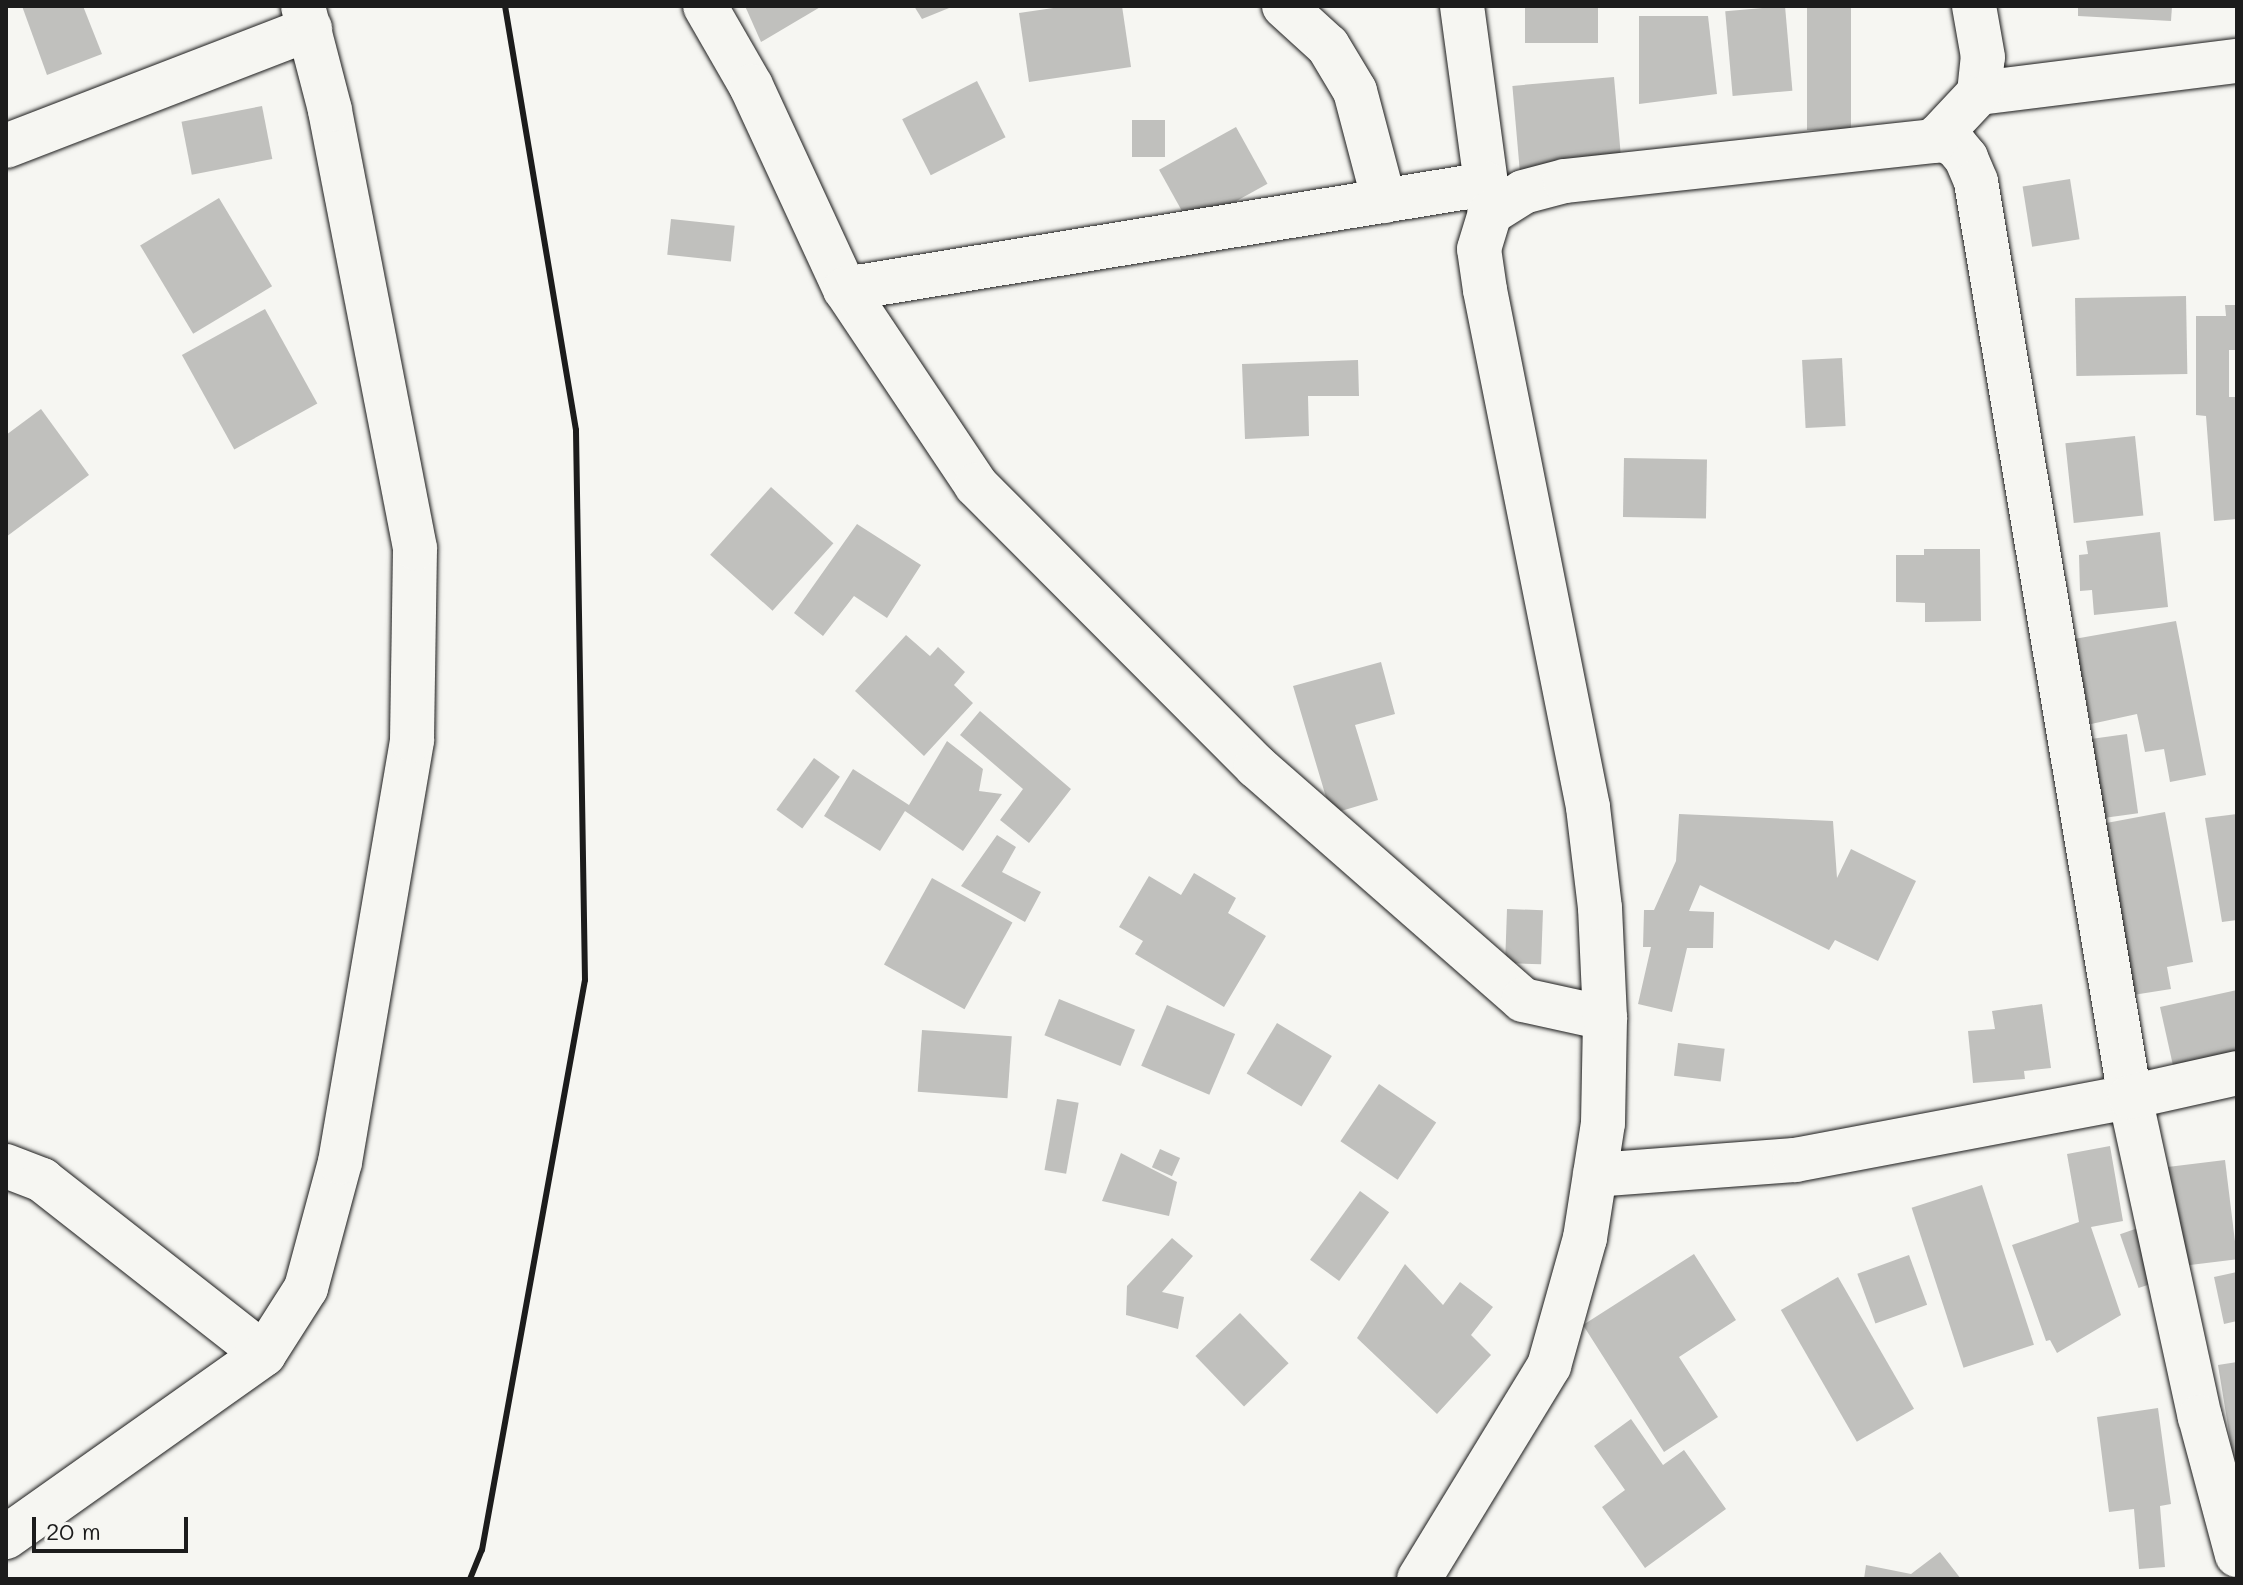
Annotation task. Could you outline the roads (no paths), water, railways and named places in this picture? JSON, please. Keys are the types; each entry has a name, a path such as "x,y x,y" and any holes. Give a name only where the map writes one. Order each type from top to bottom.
{"street":[{"path":"705,6 751,86 845,289 976,485 1256,766 1523,1000 1605,1018"},
{"path":"1284,6 1328,46 1355,91 1384,201"},
{"path":"1419,1579 1549,1366 1585,1238 1603,1123 1605,1018 1600,908 1588,807 1485,290 1479,249 1488,198 1462,6"},
{"path":"845,289 1384,201 1488,198 1565,181 1910,146 1937,137 1979,93 1983,57 1974,6"},
{"path":"6,146 306,17 330,110 415,548 412,740 340,1162 306,1288 264,1354 6,1537"},
{"path":"1979,93 2237,61"},
{"path":"1937,137 1956,146 1966,158 1976,182 2130,1097 2200,1417 2237,1555"},
{"path":"1595,1175 1795,1160 2130,1097 2237,1073"},
{"path":"6,1166 42,1180 264,1354"}],"railway":[{"path":"470,1579 482,1550 585,980 576,430 505,6"}]}
